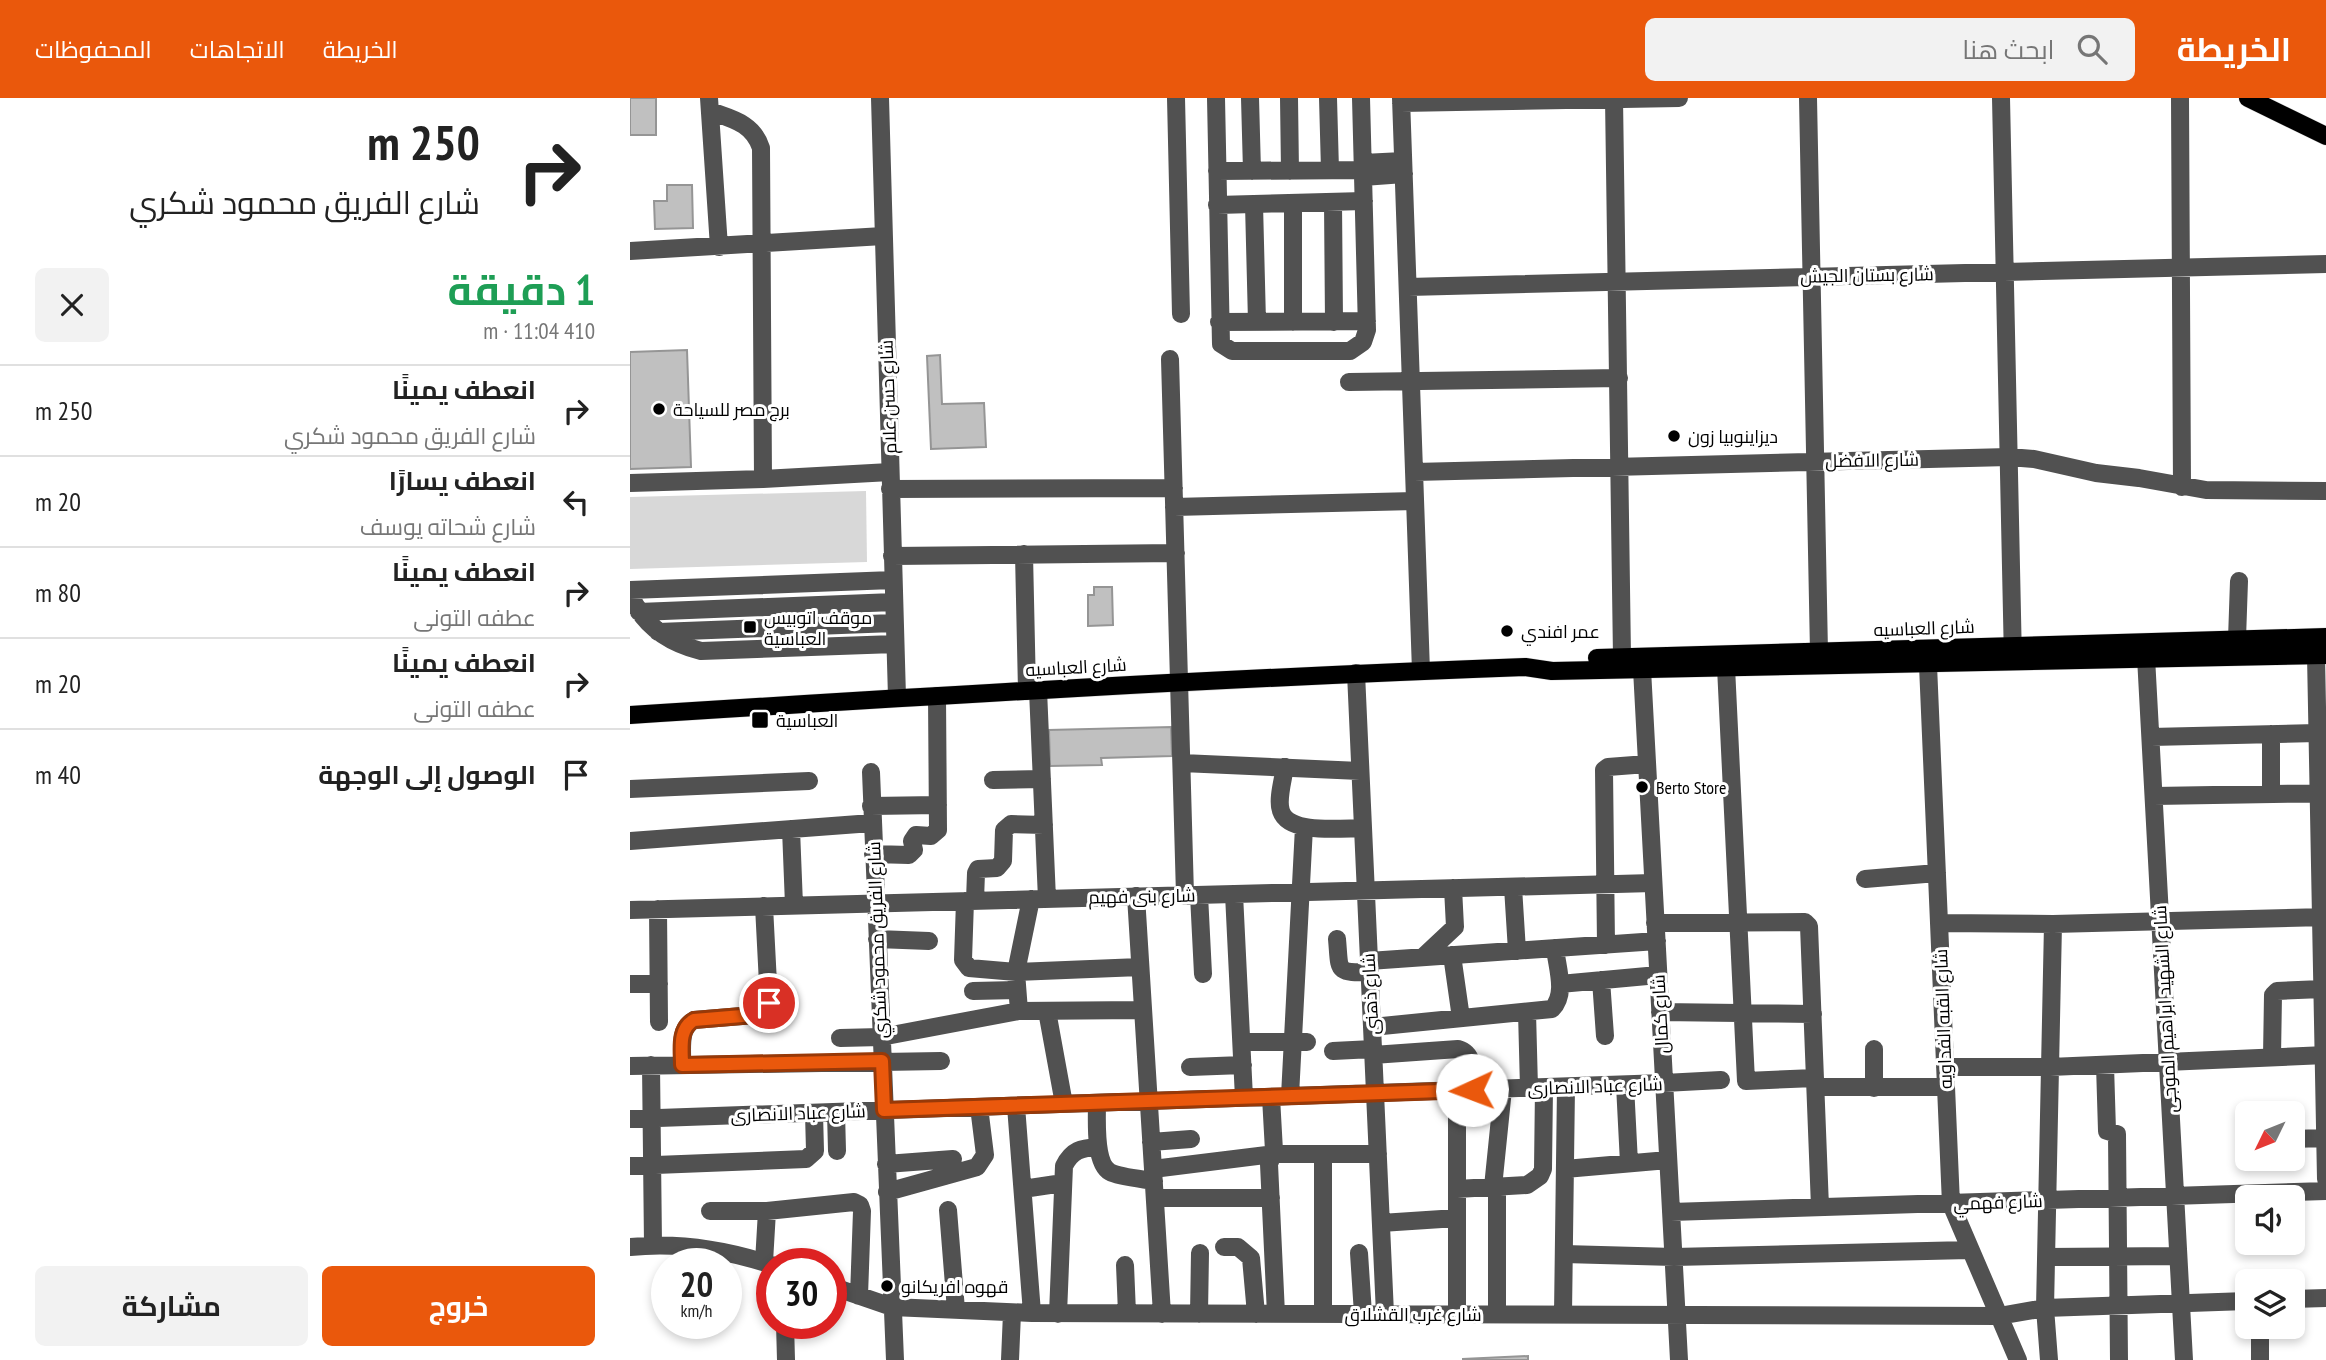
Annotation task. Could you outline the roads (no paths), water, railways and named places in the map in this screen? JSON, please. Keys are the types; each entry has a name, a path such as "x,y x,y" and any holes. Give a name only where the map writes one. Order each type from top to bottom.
{"main road":[{"path":"2248,98 2326,136"},
{"name":"شارع العباسيه","path":"1525,667 1545,671 1928,665 2013,653 2237,639 2326,637"},
{"name":"شارع العباسيه","path":"630,715 898,697 1525,667 1545,662 1622,657 1819,652 2146,657 2321,655"}],"street":[{"name":"شارع حسن علام","path":"880,98 898,697"},
{"path":"1176,98 1181,314"},
{"path":"1216,98 1221,344 1232,351 1350,352 1363,342 1367,321 1361,98"},
{"path":"1250,98 1252,171"},
{"path":"1289,98 1290,171"},
{"path":"1328,98 1329,170"},
{"path":"1421,671 1401,101 1679,98"},
{"path":"1808,98 1819,652"},
{"path":"2001,98 2013,653"},
{"path":"2180,98 2182,487"},
{"path":"1614,99 1622,657"},
{"path":"709,105 750,128 761,148 763,479"},
{"path":"709,105 719,247"},
{"path":"1217,171 1363,170 1404,167"},
{"path":"1217,205 1364,201"},
{"path":"1333,202 1334,322"},
{"path":"1293,203 1293,322"},
{"path":"1254,204 1258,322"},
{"path":"630,251 883,236"},
{"name":"شارع بستان الجيش","path":"1408,286 2326,264"},
{"path":"1219,322 1367,321"},
{"path":"1170,359 1182,763 1192,895 1203,974"},
{"path":"1349,382 1619,378"},
{"name":"شارع الافضل","path":"1414,472 2009,457 2035,459 2076,470 2218,491 2326,491"},
{"path":"630,483 763,479 1174,488"},
{"path":"1174,507 1415,501"},
{"path":"892,556 1175,553"},
{"path":"1020,1011 1017,981 1039,899 1044,825 1024,554"},
{"path":"893,580 630,592 639,612 658,632 686,648 717,652 895,644"},
{"path":"2237,639 2239,581"},
{"path":"639,612 894,602"},
{"path":"658,632 894,623"},
{"path":"2321,655 2322,989 2326,1179"},
{"name":"شارع الشهيد ابراهيم الموجى","path":"2146,657 2183,1360"},
{"name":"شارع القبه الفداويه","path":"1928,665 1951,1204 2018,1360"},
{"path":"1726,667 1746,1081 1874,1088 1945,1087"},
{"name":"شارع كمال","path":"1642,669 1679,1360"},
{"name":"شارع ذهنى","path":"1356,673 1385,1314"},
{"path":"873,854 909,855 914,850 912,841 916,835 931,836 938,830 937,696"},
{"path":"2151,737 2271,734 2320,725"},
{"path":"2270,794 2271,734"},
{"path":"1182,763 1360,771"},
{"path":"1606,945 1604,770 1608,767 1647,764"},
{"path":"1285,767 1280,809 1293,825 1363,828"},
{"name":"شارع الفريق محمود شكري","path":"871,772 895,1360"},
{"path":"993,780 1042,779"},
{"path":"630,789 808,781"},
{"path":"2154,796 2322,793"},
{"path":"630,841 791,830 938,805"},
{"path":"1017,981 965,965 970,901 978,869 998,868 1003,861 1004,830 1007,826 1044,825"},
{"path":"1290,1096 1300,1042 1299,892 1304,827"},
{"path":"791,830 794,905"},
{"path":"1865,879 1937,873"},
{"name":"شارع بنى فهيم","path":"630,910 1653,883"},
{"path":"1513,887 1517,951"},
{"path":"1423,957 1455,927 1453,888"},
{"path":"1234,894 1244,1098"},
{"path":"1136,896 1162,1314"},
{"path":"682,1065 683,1032 687,1024 694,1020 754,1015 763,1012 769,1003 764,906"},
{"path":"658,909 659,1022"},
{"path":"1939,923 2053,924 2323,917"},
{"path":"1337,939 1340,967 1347,973 1423,957 1606,945 1656,932 1738,923 1805,922 1810,931 1820,1207"},
{"path":"2049,1360 2045,1308 2053,924"},
{"path":"877,940 929,941"},
{"path":"1372,1027 1552,1009 1561,995 1555,948"},
{"path":"1452,955 1461,1018"},
{"path":"973,991 1017,981 1140,967"},
{"path":"1560,984 1658,975"},
{"path":"1601,980 1605,1036"},
{"path":"630,984 659,984"},
{"path":"2273,1057 2273,995 2277,991 2322,989"},
{"path":"840,1038 881,1037 1020,1011 1143,1010"},
{"path":"1047,1011 1064,1104"},
{"path":"1457,1188 1527,1185 1543,1170 1537,1088 1527,1012"},
{"path":"1660,1012 1813,1014"},
{"path":"1242,1042 1300,1042"},
{"path":"1333,1051 1458,1049 1464,1050 1471,1059 1465,1090 1457,1188 1457,1314"},
{"path":"1874,1049 1874,1088"},
{"path":"1945,1067 2050,1067 2325,1055"},
{"path":"630,1066 941,1061"},
{"path":"651,1065 653,1245"},
{"path":"1190,1067 1243,1065"},
{"path":"2105,1065 2107,1132 2117,1134 2119,1360"},
{"name":"شارع عباد الانصارى","path":"630,1119 1721,1080"},
{"path":"1625,1085 1629,1163"},
{"path":"1563,1314 1566,1087"},
{"path":"1497,1314 1495,1187 1503,1089"},
{"path":"1271,1097 1274,1154 1269,1164 1276,1314"},
{"path":"1097,1103 1098,1147 1102,1164 1110,1172 1154,1183 1271,1198"},
{"path":"1016,1106 1032,1314"},
{"path":"887,1192 977,1167 985,1155 979,1107"},
{"path":"836,1112 837,1151"},
{"path":"630,1166 806,1159 815,1151 814,1113"},
{"path":"2305,1139 2325,1138"},
{"path":"1151,1142 1191,1139"},
{"path":"1058,1314 1064,1166 1069,1156 1079,1149 1098,1147"},
{"path":"1323,1153 1323,1314"},
{"path":"1154,1183 1274,1154 1378,1154"},
{"path":"886,1164 953,1159"},
{"path":"1565,1169 1668,1160"},
{"path":"1023,1189 1063,1183"},
{"name":"شارع فهمي","path":"1671,1212 2326,1191"},
{"path":"710,1211 767,1211 854,1202 860,1205 859,1296"},
{"path":"948,1210 957,1310"},
{"path":"767,1211 768,1248"},
{"path":"1381,1223 1457,1218"},
{"path":"630,1247 653,1245 704,1249 756,1261"},
{"path":"1224,1247 1238,1247 1251,1258 1256,1314"},
{"path":"1564,1254 1674,1257 1969,1250"},
{"path":"1199,1253 1199,1314"},
{"path":"1359,1253 1363,1314"},
{"path":"2046,1256 2178,1256"},
{"path":"1125,1265 1127,1313"},
{"name":"شارع غرب القشلاق","path":"847,1292 892,1307 1032,1314 1999,1316 2045,1308 2235,1301"},
{"path":"2305,1299 2326,1298"},
{"path":"1010,1360 1012,1313"},
{"path":"785,1339 786,1360"},
{"path":"2260,1339 2260,1360"}],"place":[{"name":"برج مصر للسياحة","path":"659,409"},
{"name":"ديزاينوبيا زون","path":"1674,436"},
{"name":"موقف اتوبيس العباسية","path":"750,627"},
{"name":"عمر افندي","path":"1507,631"},
{"name":"العباسية","path":"760,720"},
{"name":"Berto Store","path":"1642,787"},
{"name":"قهوه افريكانو","path":"887,1286"}]}
